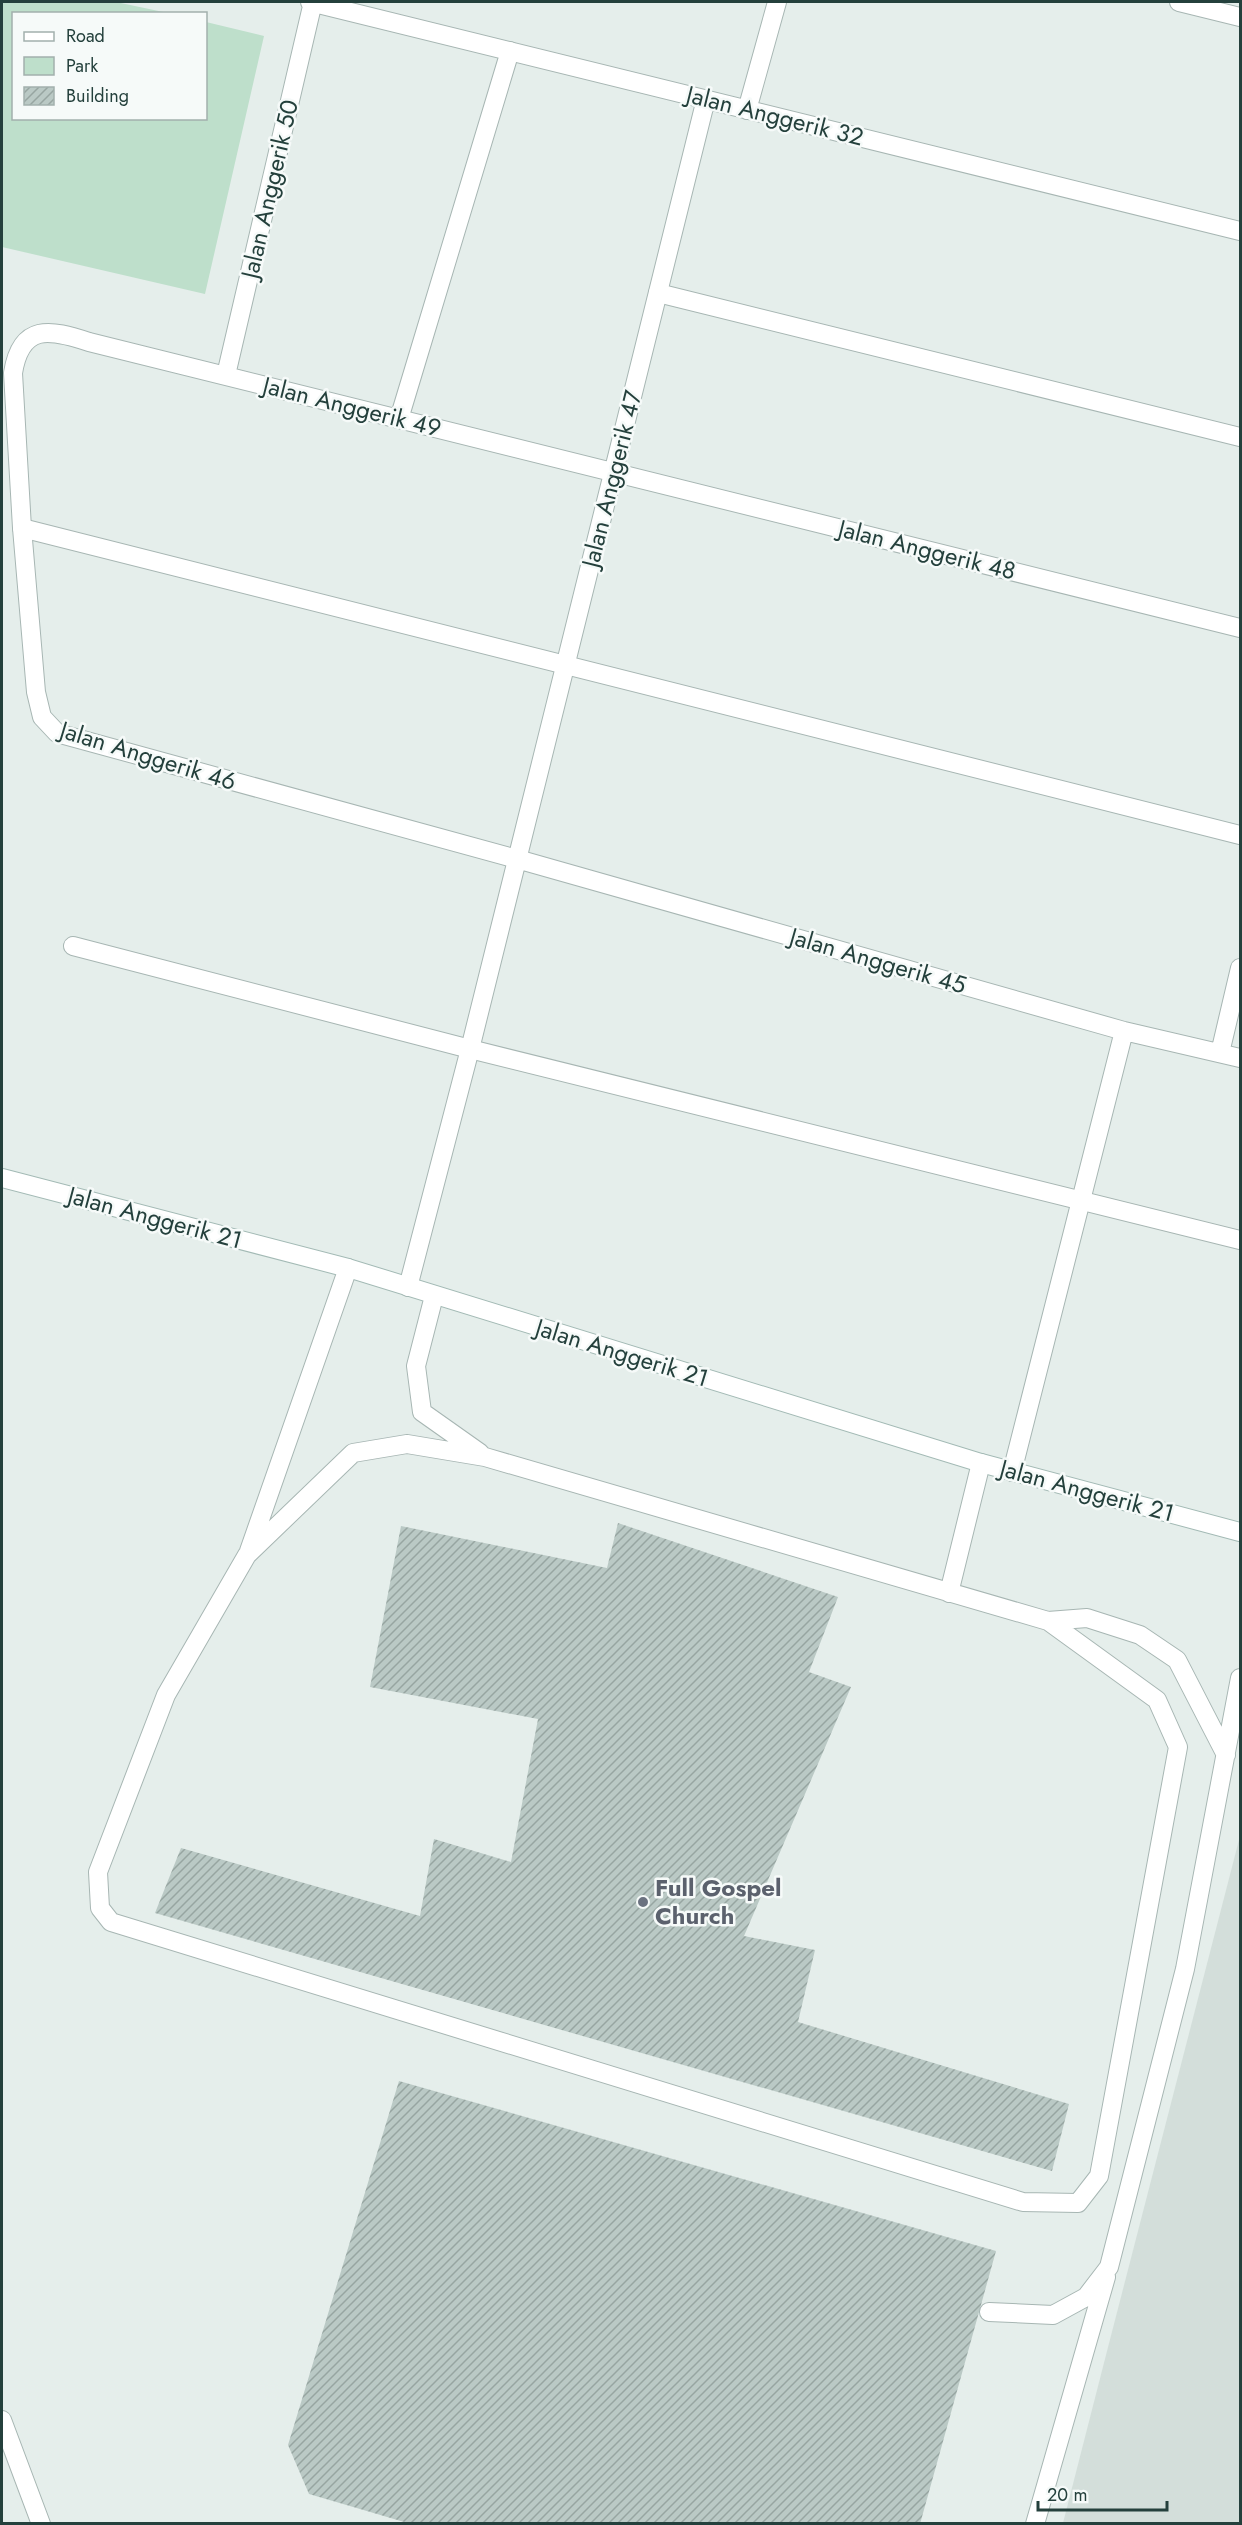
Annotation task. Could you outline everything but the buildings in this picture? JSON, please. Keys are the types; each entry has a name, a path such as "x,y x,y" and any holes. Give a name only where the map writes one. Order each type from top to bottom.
{"street":[{"name":"Jalan Anggerik 32","path":"311,2 1240,231"},
{"name":"Jalan Anggerik 50","path":"226,375 311,2"},
{"path":"747,110 777,2"},
{"path":"1179,2 1240,17"},
{"path":"399,419 510,51"},
{"name":"Jalan Anggerik 47","path":"408,1287 470,1049 706,99"},
{"path":"658,293 1240,437"},
{"name":"Jalan Anggerik 46","path":"89,342 61,332 43,332 27,340 16,355 13,373 22,528 36,692 42,717 57,733 517,859"},
{"name":"Jalan Anggerik 49","path":"89,342 614,472"},
{"name":"Jalan Anggerik 48","path":"614,472 1240,628"},
{"path":"22,528 1240,835"},
{"name":"Jalan Anggerik 45","path":"517,859 1125,1031 1240,1058"},
{"path":"73,946 470,1049 1240,1240"},
{"path":"1220,1053 1240,968"},
{"path":"1012,1472 1125,1031"},
{"name":"Jalan Anggerik 21","path":"2,1178 348,1268 981,1463 1240,1532"},
{"path":"348,1268 247,1555 166,1695 98,1872 100,1908 111,1922 1023,2202 1078,2203 1100,2176 1178,1747 1157,1700 1048,1620"},
{"path":"435,1296 416,1366 422,1412 485,1457"},
{"path":"247,1555 353,1453 407,1444 485,1457 1048,1620 1087,1618 1140,1635 1177,1660 1226,1755"},
{"path":"949,1593 981,1463"},
{"path":"1035,2523 1109,2267 1185,1969 1240,1678"},
{"path":"989,2312 1053,2316 1086,2296 1109,2267"},
{"path":"2,2420 41,2523"}],"shaded area":[{"path":"1240,1836 1240,2523 1063,2523 1106,2355"}],"green space":[{"path":"2,2 116,2 163,12 12,12 12,120 207,120 207,22 264,36 205,294 2,247"}],"place":[{"name":"Full Gospel Church","path":"643,1902"}]}
